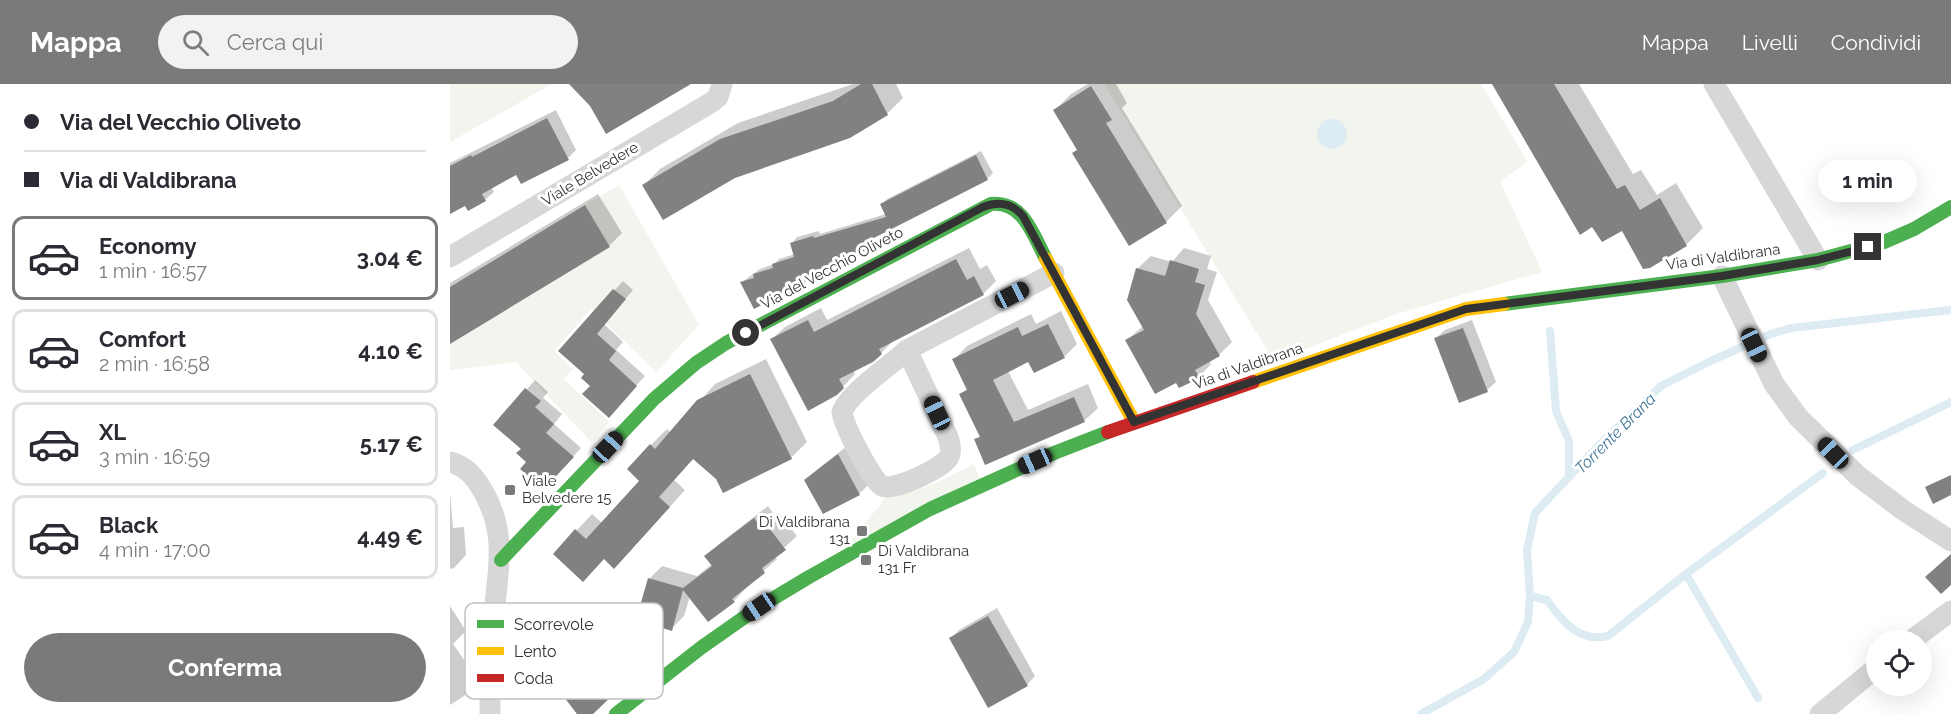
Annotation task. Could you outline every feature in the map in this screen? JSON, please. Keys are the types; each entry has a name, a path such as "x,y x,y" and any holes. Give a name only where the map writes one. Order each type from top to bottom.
{"street":[{"name":"Viale Belvedere","path":"450,257 712,102 718,96 722,84"},
{"path":"1714,84 1818,260"},
{"name":"Via del Vecchio Oliveto","path":"501,560 654,399 696,363 726,343 983,207 1001,203 1018,209 1134,422"},
{"name":"Via di Valdibrana","path":"663,677 759,607 930,509 995,478 1134,422 1466,309 1722,276 1818,260 1884,242 1914,229 1951,207"},
{"path":"907,350 947,435 951,449 946,461 936,468 900,485 887,488 881,486 872,476 846,426 842,412 854,395 907,350 1054,273"},
{"path":"1722,276 1762,362 1789,405 1833,453 1886,497 1951,541"},
{"path":"450,462 459,464 472,474 484,493 497,523 501,560 495,603"},
{"path":"1925,630 1951,611"},
{"path":"1820,714 1866,676"},
{"name":"Via di Valdibrana","path":"616,714 635,699"}],"shaded area":[{"path":"450,84 552,84 450,142"},
{"path":"1104,84 1481,84 1528,162 1500,181 1542,272 1396,314 1274,361"},
{"path":"1332,119 1343,123 1347,134 1343,145 1332,149 1321,145 1317,134 1321,123"},
{"path":"619,185 699,325 656,372 591,309 554,351 573,369 564,379 609,422 592,443 516,362 450,370 450,344 610,247 585,205"},
{"path":"974,464 980,480 846,547 888,495 911,492 943,480"}],"building":[{"path":"569,84 691,84 606,134 590,106"},
{"path":"861,84 872,84 888,115 850,138 735,178 663,220 642,185 720,139 833,101"},
{"path":"1492,84 1554,84 1617,189 1625,185 1640,210 1660,198 1687,246 1650,268 1643,269 1622,231 1602,242 1592,227 1580,235"},
{"path":"1091,86 1112,120 1106,123 1167,223 1129,246 1072,153 1077,150 1053,110"},
{"path":"547,118 569,160 521,184 516,175 482,194 486,201 468,211 465,206 450,214 450,166"},
{"path":"976,155 988,180 864,243 866,250 754,309 740,282 754,278 753,274 773,268 772,264 794,257 790,243 886,217 880,204"},
{"path":"585,205 610,247 450,344 450,287"},
{"path":"956,259 967,280 974,276 984,295 879,349 882,354 873,362 839,379 844,388 837,395 808,411 770,339 808,320 814,332"},
{"path":"1170,260 1199,269 1195,282 1205,285 1196,314 1220,356 1195,370 1200,378 1179,388 1176,383 1155,394 1125,340 1144,330 1127,300 1136,268 1165,276"},
{"path":"613,289 626,299 597,334 616,351 609,360 637,386 609,418 582,394 590,386 581,378 584,374 558,351"},
{"path":"1048,324 1065,358 1034,373 1028,362 993,380 1014,422 1074,397 1085,422 985,465 974,439 980,437 959,394 967,390 952,359 1018,327 1022,336"},
{"path":"1463,328 1488,392 1459,403 1434,338"},
{"path":"750,374 792,459 723,493 716,479 693,459 659,497 670,507 614,569 604,559 583,582 553,554 575,529 586,539 639,481 627,469 650,444 655,449 697,400"},
{"path":"525,388 541,401 535,407 554,424 546,433 574,457 544,489 520,469 526,462 516,453 521,449 493,425"},
{"path":"838,454 860,495 823,514 804,480"},
{"path":"1951,475 1951,495 1933,504 1925,487"},
{"path":"754,518 761,528 766,524 786,550 762,568 765,573 732,599 735,602 708,622 683,590 672,631 663,628 663,603 641,603 648,578 683,588 712,566 704,556"},
{"path":"1951,554 1951,585 1941,594 1925,577"},
{"path":"988,616 1028,686 988,708 949,638"},
{"path":"566,699 609,699 593,714 577,714"}],"waterway":[{"name":"Torrente Brana","path":"1421,714 1484,679 1514,652 1528,622 1530,596 1527,550 1535,513 1597,447 1661,386 1771,334 1791,328 1951,310"},
{"path":"1550,331 1556,411 1569,441 1569,477"},
{"path":"1853,450 1951,402"},
{"path":"1530,596 1547,600 1565,622 1580,633 1588,636 1608,636 1686,574 1823,473"},
{"path":"1686,574 1758,698"}],"traffic: fast":[{"path":"501,560 654,399 696,363 726,343 991,204 1012,208 1019,214 1032,230 1046,259"},
{"path":"1504,304 1722,276 1818,260 1884,242 1914,229 1951,207"},
{"path":"663,677 759,607 930,509 1054,453 1108,432"},
{"path":"616,714 635,699"}],"traffic: slow":[{"path":"1046,259 1134,422"},
{"path":"1253,382 1466,309 1504,304"}],"traffic: jam":[{"path":"1108,432 1253,382"}],"place":[{"name":"Viale Belvedere 15","path":"510,490"},
{"name":"Di Valdibrana 131","path":"862,531"},
{"name":"Di Valdibrana 131 Fr","path":"866,560"}],"route":[{"path":"746,333 983,207 1001,203 1018,209 1023,216 1134,422 1466,309 1722,276 1818,260 1868,247"}]}
